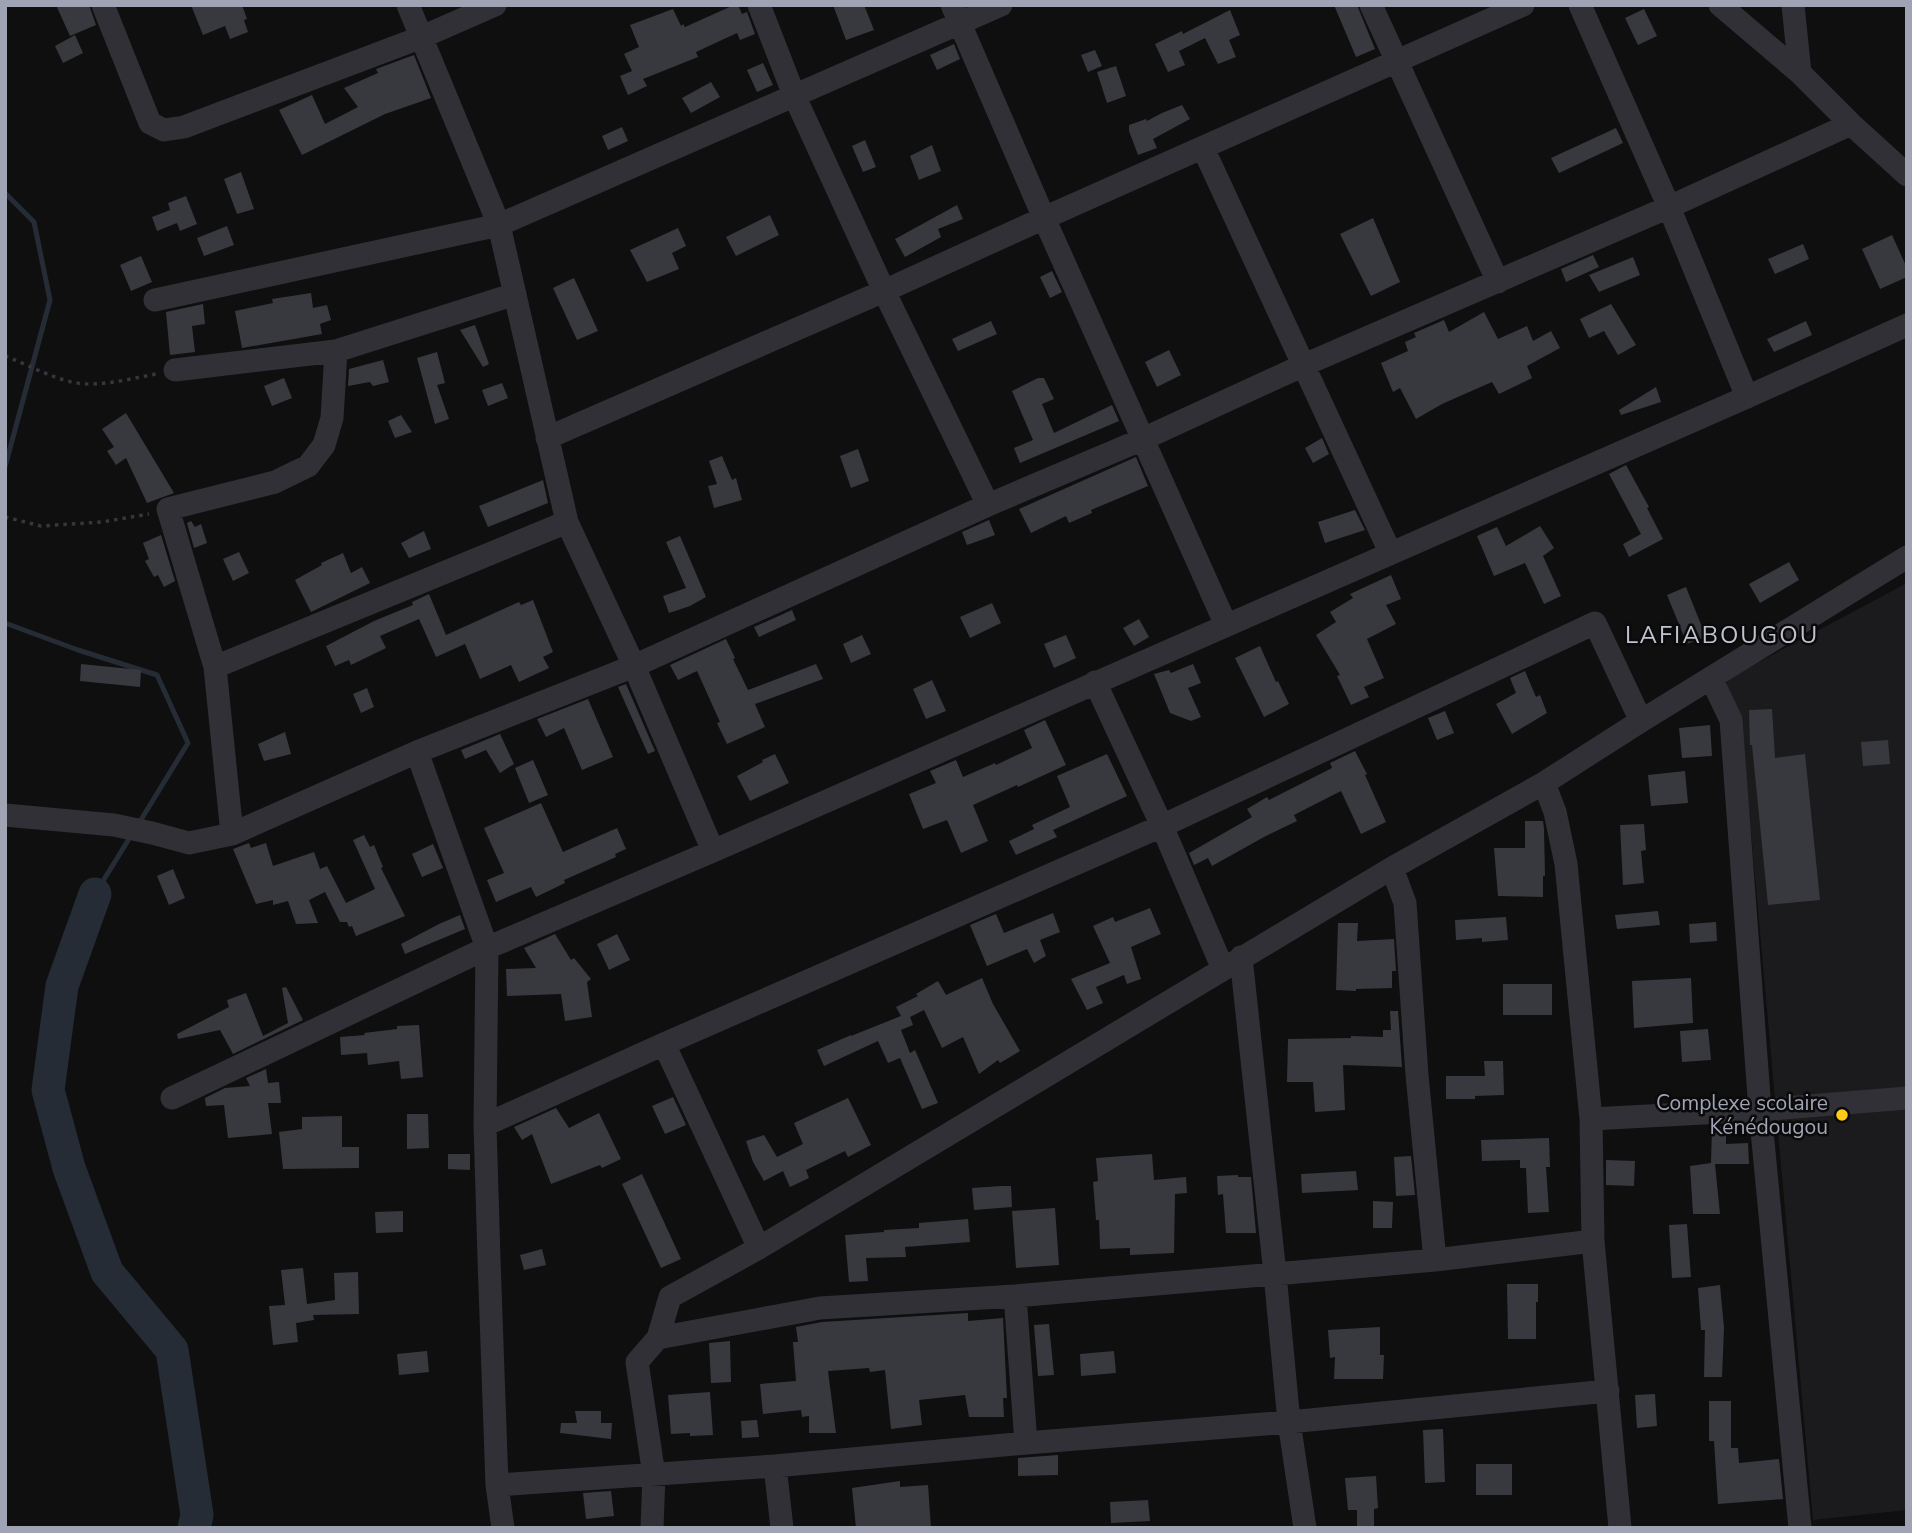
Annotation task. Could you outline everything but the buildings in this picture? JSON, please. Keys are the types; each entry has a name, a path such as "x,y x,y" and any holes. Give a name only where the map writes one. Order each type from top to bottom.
{"street":[{"path":"103,5 150,124 164,130 184,127 422,37 495,5"},
{"path":"408,5 499,225 567,522 634,666 713,851"},
{"path":"760,5 794,94 884,291 988,506"},
{"path":"155,300 499,225 794,94 957,14 1001,5"},
{"path":"1371,5 1498,282"},
{"path":"547,438 884,291 1523,5"},
{"path":"1580,5 1669,207 1747,397"},
{"path":"1720,5 1800,73 1907,175"},
{"path":"1793,5 1800,73"},
{"path":"957,14 1044,218 1226,625"},
{"path":"5,815 114,825 189,843 232,834 417,752 634,666 1304,365 1669,207 1851,124"},
{"path":"1203,148 1390,552"},
{"path":"175,370 336,351 515,294"},
{"path":"172,1098 487,948 1907,325"},
{"path":"232,834 215,667 168,509 275,482 308,466 324,445 332,418 336,351"},
{"path":"215,667 567,522"},
{"path":"652,1528 654,1475 636,1362 658,1338 670,1297 759,1248 1392,868 1545,783 1907,557"},
{"path":"485,1125 1161,827 1595,624 1641,721"},
{"path":"1710,678 1731,720 1759,1110 1801,1528"},
{"path":"1095,682 1161,827 1232,963 1275,1274 1289,1422 1305,1528"},
{"path":"417,752 487,948 485,1125 497,1485 503,1528"},
{"path":"1545,783 1555,812 1566,864 1591,1119 1593,1241 1620,1528"},
{"path":"1392,868 1405,903 1417,1075 1435,1260"},
{"path":"664,1044 759,1248"},
{"path":"1591,1119 1759,1110 1907,1098"},
{"path":"658,1338 820,1308 1015,1296 1275,1274 1435,1260 1593,1241"},
{"path":"1015,1296 1026,1443"},
{"path":"497,1485 775,1466 1289,1422 1608,1391"},
{"path":"775,1466 782,1528"}],"path":[{"path":"5,356 64,380 88,384 175,370"},
{"path":"5,517 41,526 102,522 168,509"}],"shaded area":[{"name":"Complexe scolaire Kénédougou","path":"1907,583 1907,1510 1813,1520 1741,721 1725,680"}],"waterway":[{"path":"5,193 34,222 50,300 5,467"},
{"path":"5,623 157,675 188,743 139,823"},
{"path":"95,894 132,834"},
{"path":"95,894 62,986 48,1090 69,1168 107,1272 172,1350 197,1515 194,1528"}],"place":[{"name":"Complexe scolaire Kénédougou","path":"1842,1115"}],"district":[{"name":"LAFIABOUGOU","path":"1722,635"}]}
